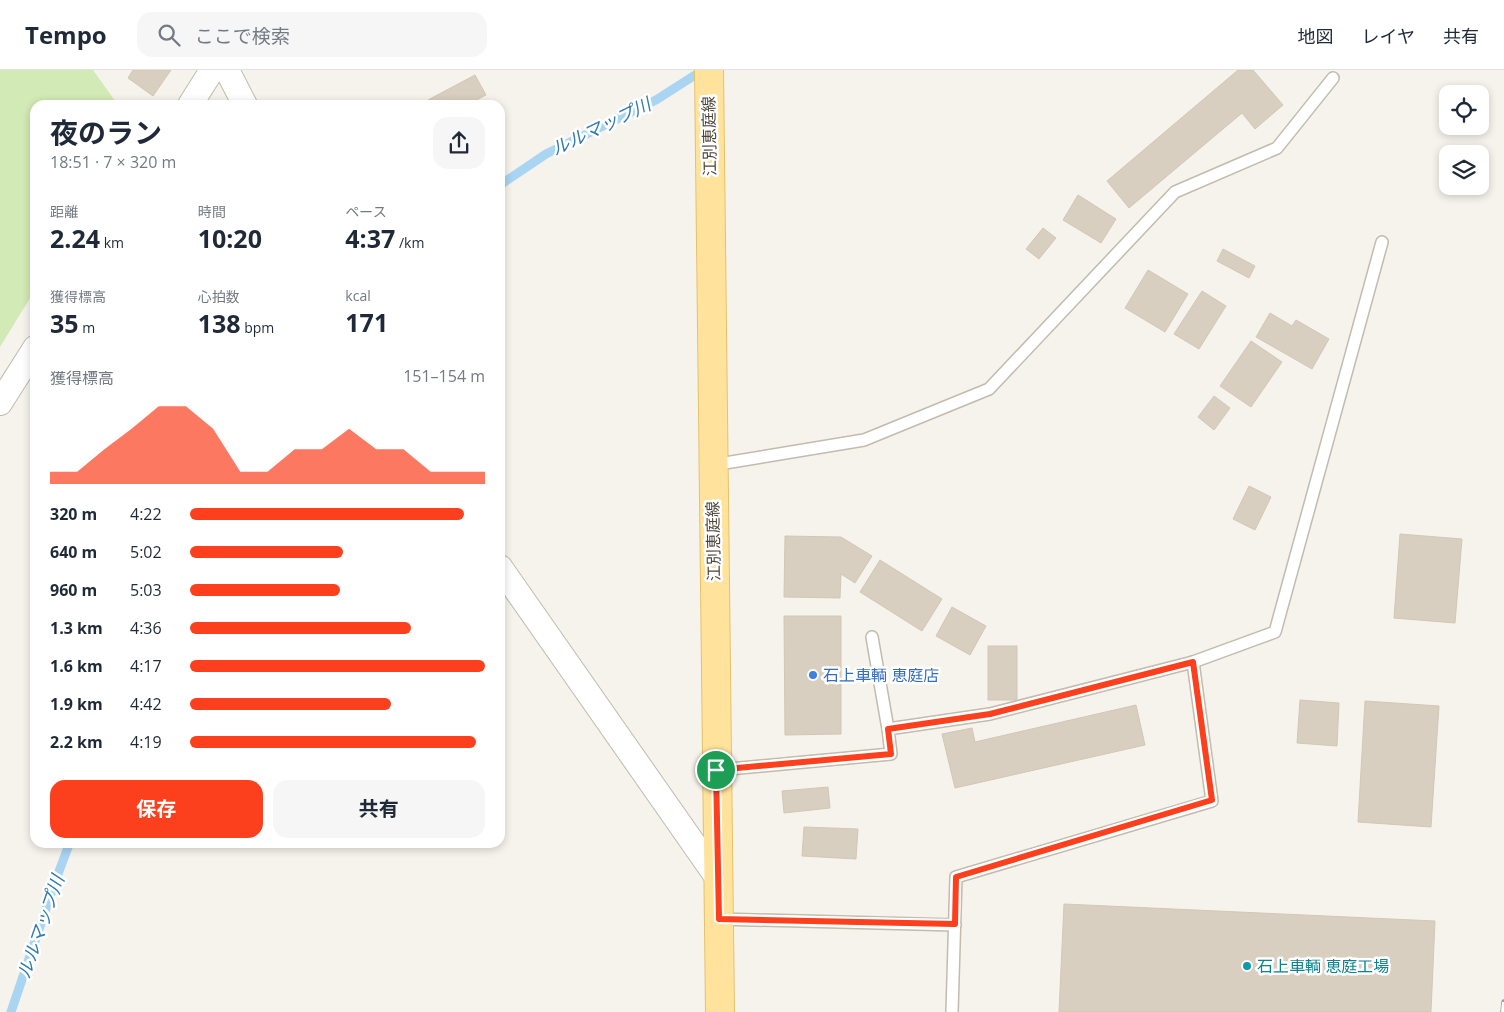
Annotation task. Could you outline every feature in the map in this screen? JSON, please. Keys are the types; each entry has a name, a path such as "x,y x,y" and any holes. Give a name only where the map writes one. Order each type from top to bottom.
{"main road":[{"name":"江別恵庭線","path":"709,70 720,1012"}],"street":[{"path":"193,100 212,70"},
{"path":"227,70 242,100"},
{"path":"0,403 30,356"},
{"path":"505,574 719,880"}],"lane":[{"path":"713,464 864,440 989,389 1175,192 1277,148 1333,78"},
{"path":"888,729 990,714 1193,662 1275,632 1382,242"},
{"path":"716,770 891,754 872,636"},
{"path":"952,1012 956,877 1212,800 1193,662"},
{"path":"719,919 955,924"}],"green space":[{"path":"0,70 93,70 114,100 30,100 30,298 0,347"}],"building":[{"path":"133,70 171,70 153,96 128,78"},
{"path":"1238,70 1253,70 1283,105 1255,129 1242,113 1129,208 1107,181"},
{"path":"475,75 486,95 476,100 428,100"},
{"path":"1078,195 1116,219 1101,243 1063,220"},
{"path":"1043,228 1056,238 1039,259 1026,249"},
{"path":"1223,249 1255,266 1249,278 1217,261"},
{"path":"1148,270 1188,294 1165,332 1125,308"},
{"path":"1202,291 1226,306 1199,349 1174,334"},
{"path":"1270,313 1292,326 1296,320 1329,339 1312,369 1256,337"},
{"path":"1251,341 1282,362 1251,407 1220,386"},
{"path":"1214,396 1230,408 1214,430 1198,417"},
{"path":"1249,486 1271,497 1255,530 1233,519"},
{"path":"1400,534 1462,539 1455,623 1394,618"},
{"path":"785,536 841,537 872,556 855,583 841,574 840,598 784,597"},
{"path":"880,560 942,599 922,631 860,592"},
{"path":"952,607 986,626 970,655 936,636"},
{"name":"石上車輌 恵庭店","path":"784,616 841,616 841,734 785,735"},
{"path":"988,646 1017,646 1017,700 988,700"},
{"path":"1300,700 1339,703 1337,746 1297,743"},
{"path":"1365,701 1439,706 1431,827 1358,822"},
{"path":"1136,705 1145,745 955,788 942,734 972,728 975,742"},
{"path":"828,787 830,808 784,813 782,791"},
{"path":"804,827 858,829 856,859 802,856"},
{"name":"石上車輌 恵庭工場","path":"1064,904 1435,921 1431,1012 1059,1012"}],"waterway":[{"name":"ルルマップ川","path":"505,182 546,154 656,100 703,70"},
{"name":"ルルマップ川","path":"11,1012 68,848"}],"railway":[{"path":"1503,1012 1504,1002"}],"place":[{"name":"石上車輌 恵庭店","path":"813,675"},
{"name":"石上車輌 恵庭工場","path":"1247,966"}],"route":[{"path":"1193,662 1212,800 956,877 955,924 719,919 716,770 891,754 888,729 990,714 1193,662"}]}
